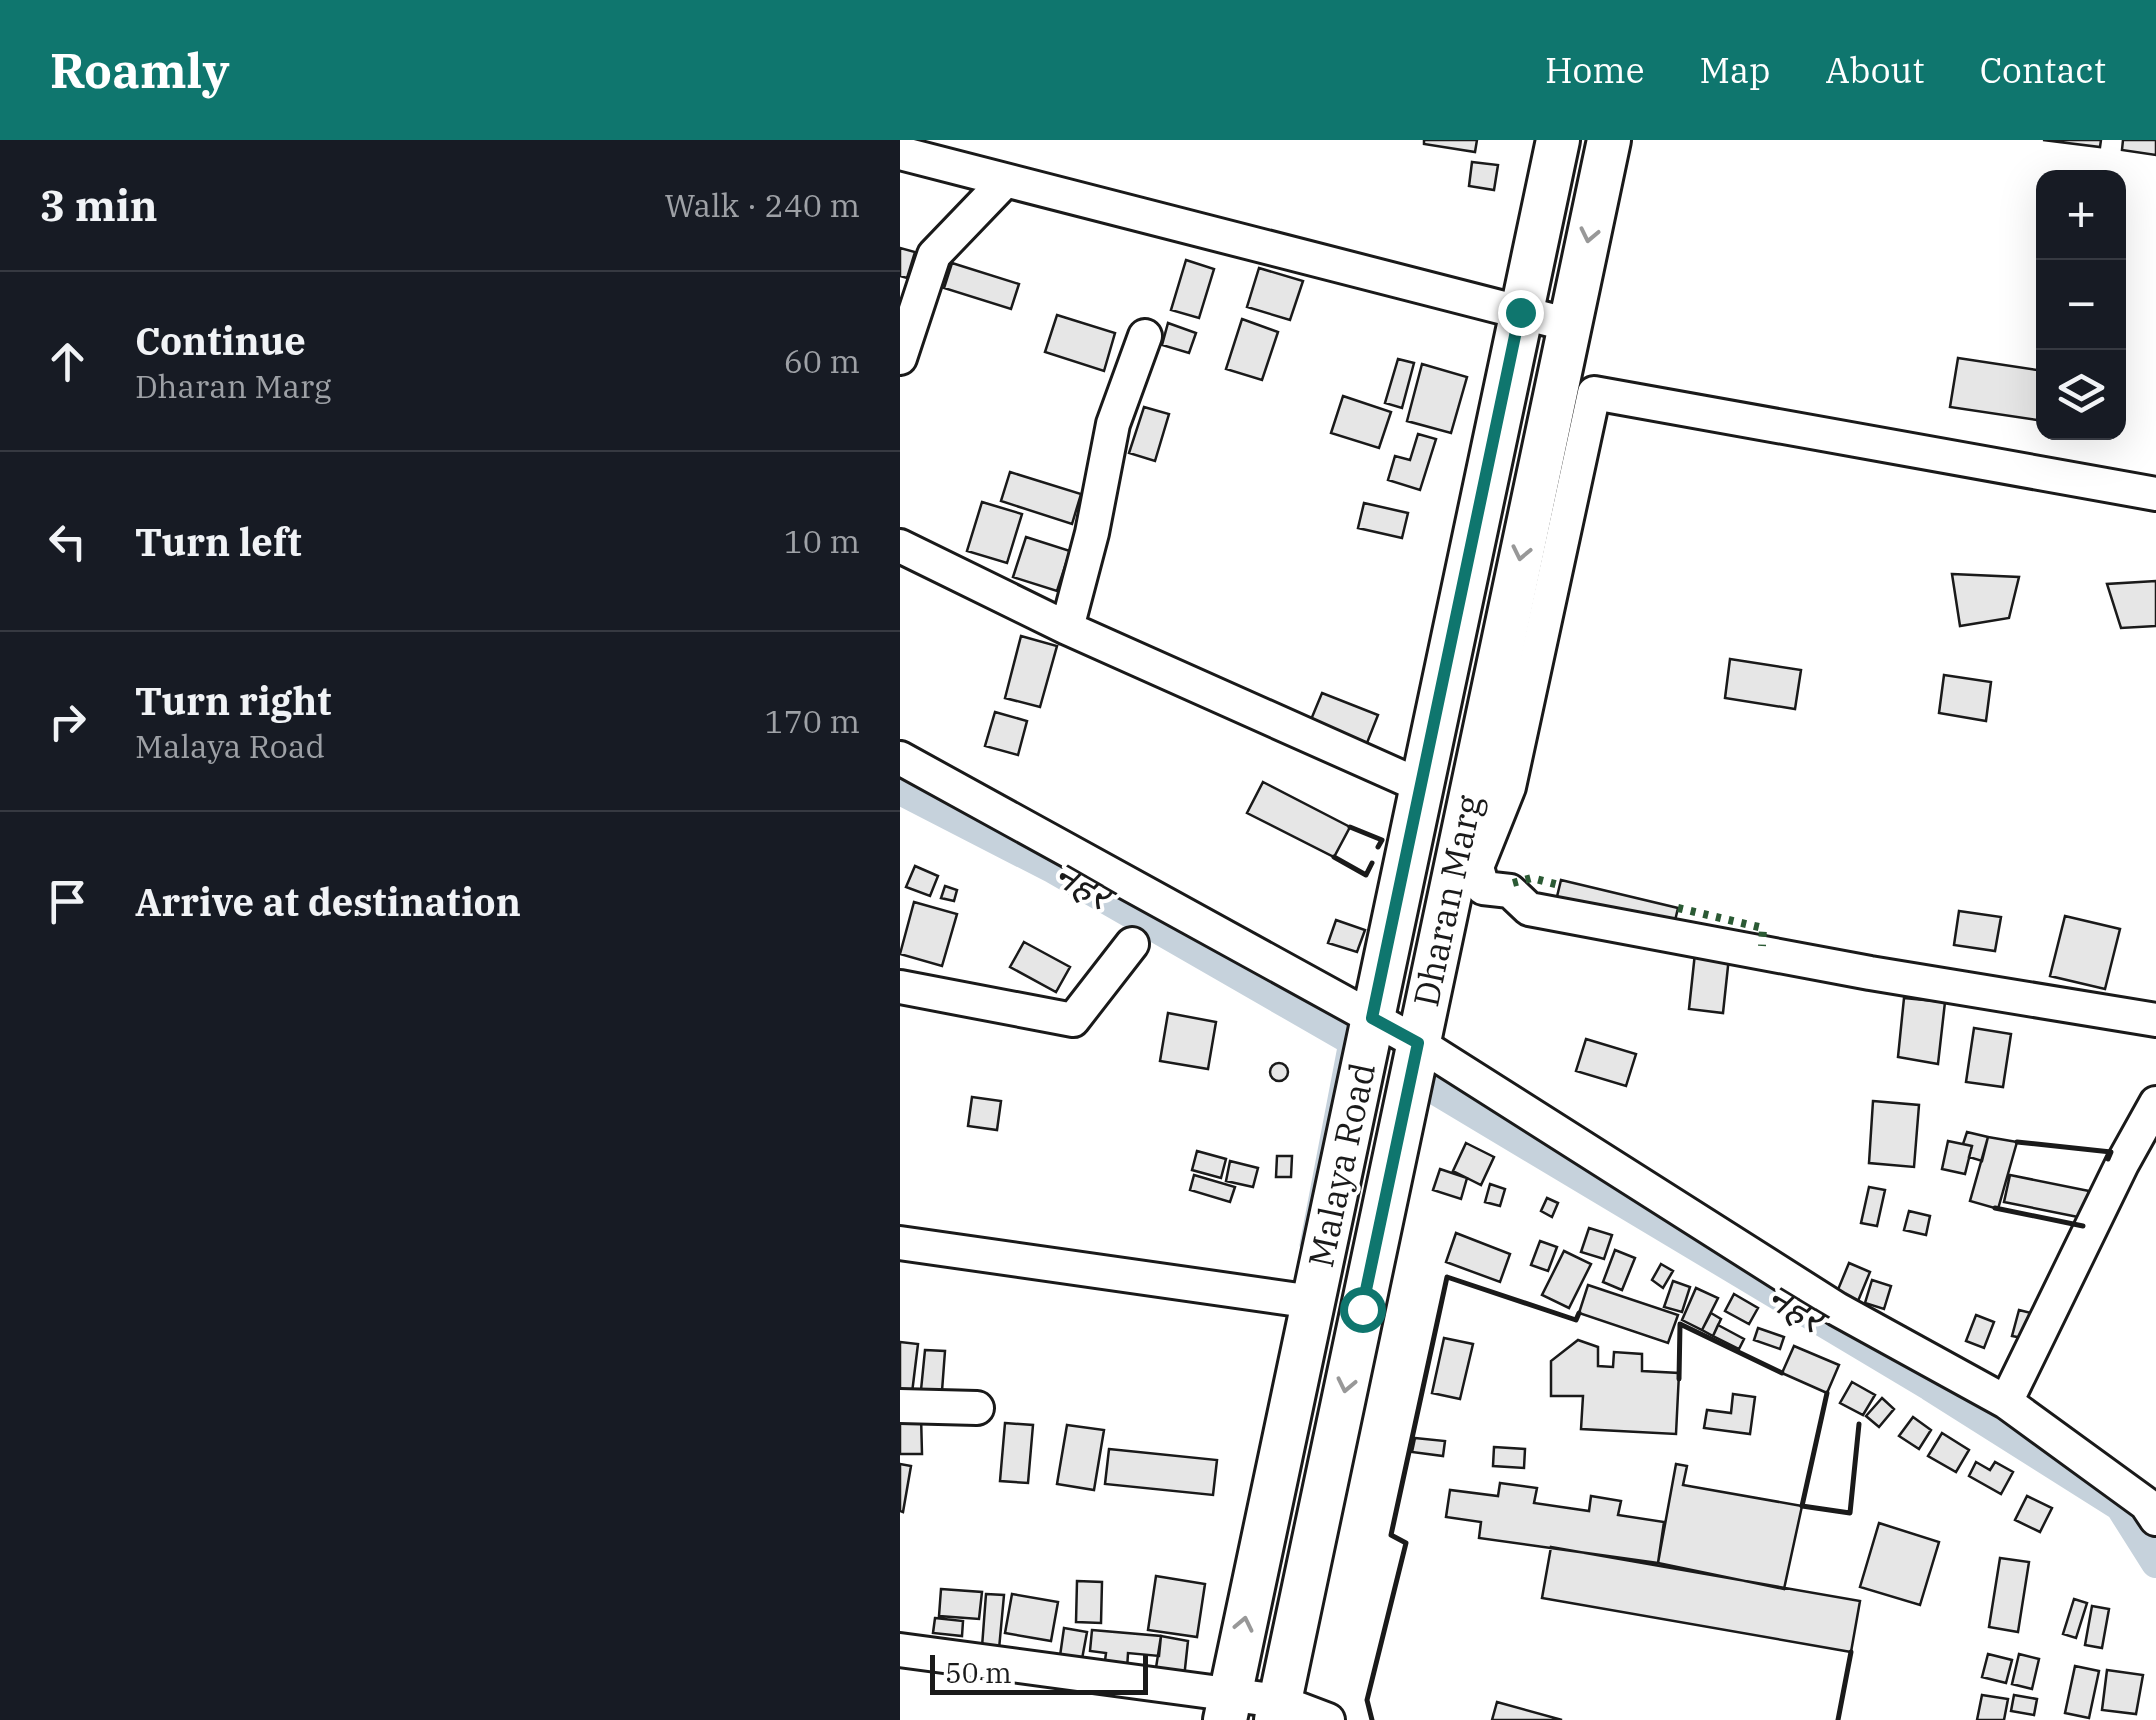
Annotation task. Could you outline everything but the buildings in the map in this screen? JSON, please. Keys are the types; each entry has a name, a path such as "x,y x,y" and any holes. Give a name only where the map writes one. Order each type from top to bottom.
{"main road":[{"name":"Malaya Road","path":"1227,1708 1558,140"},
{"name":"Dharan Marg","path":"1277,1711 1610,140"}],"street":[{"path":"900,153 1570,325"},
{"path":"900,358 934,255 1005,180"},
{"path":"1068,628 1113,424 1146,336"},
{"path":"2156,494 1594,394 1509,787 1477,867 1484,888 1510,891 1529,909 1870,973 2156,1020"},
{"path":"900,546 1068,628 1421,786"},
{"path":"900,758 1418,1043 1837,1310 2006,1402 2146,1504 2156,1518"},
{"path":"900,987 1073,1020 1132,944"},
{"path":"2006,1402 2156,1102"},
{"path":"900,1243 1313,1302"},
{"path":"900,1406 977,1408"},
{"path":"900,1650 1227,1708 1328,1720"}],"waterway":[{"name":"नहर","path":"900,790 1054,869 1365,1048"},
{"path":"1304,1245 1344,1036"},
{"name":"नहर","path":"1412,1076 1930,1386 2120,1506 2156,1563"}],"hedge":[{"path":"1513,883 1532,878 1559,885"},
{"path":"1678,908 1763,928 1762,946"}],"wall":[{"path":"1350,827 1382,840 1378,847"},
{"path":"1334,857 1366,875 1372,863"},
{"path":"2017,1142 2111,1152 2108,1159"},
{"path":"1995,1208 2083,1226"},
{"path":"1372,1720 1367,1700 1406,1543 1391,1535 1447,1277 1576,1320 1579,1313"},
{"path":"1679,1379 1680,1324 1782,1373"},
{"path":"1827,1393 1802,1506 1850,1513 1859,1424"},
{"path":"1838,1720 1851,1652"}],"route":[{"path":"1362,1309 1418,1043 1372,1018 1520,312"}]}
